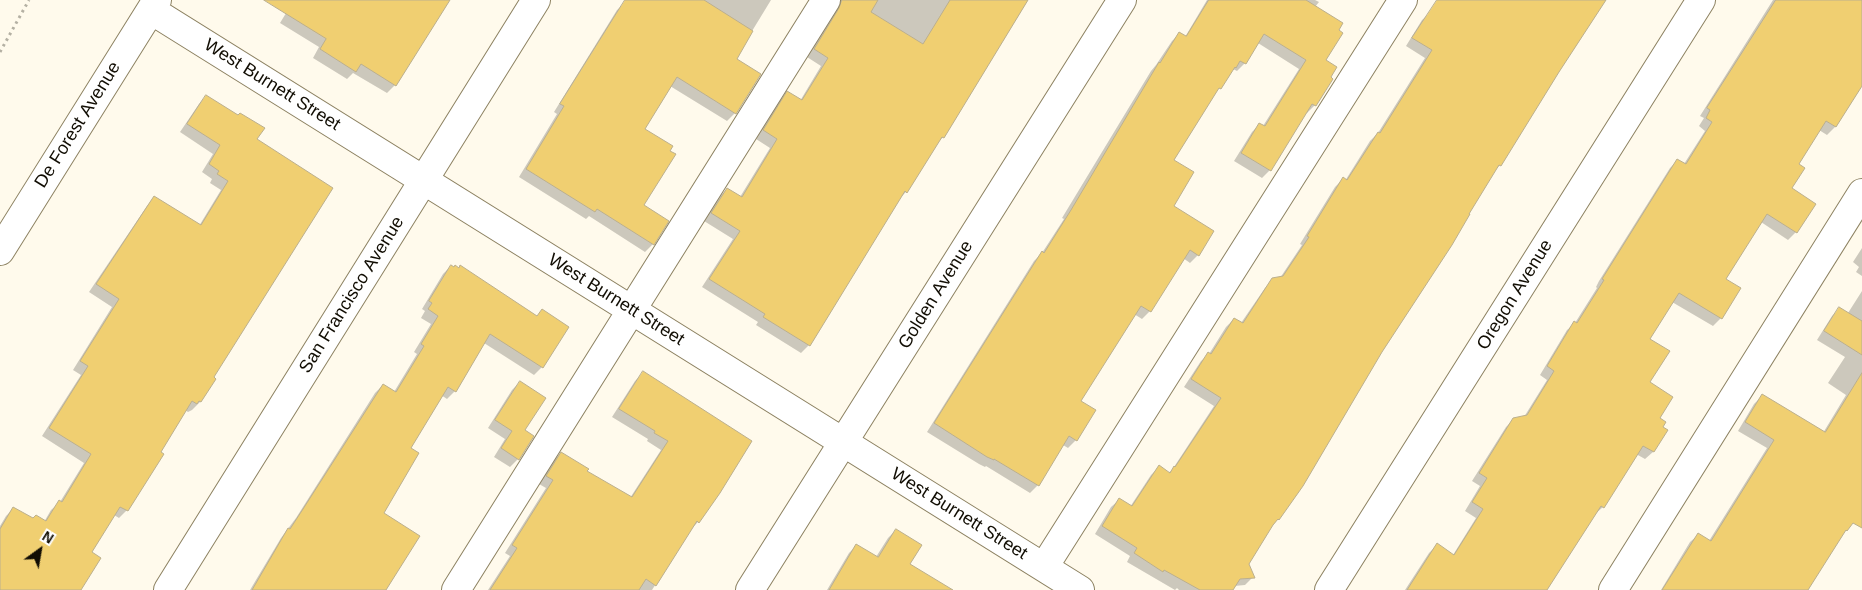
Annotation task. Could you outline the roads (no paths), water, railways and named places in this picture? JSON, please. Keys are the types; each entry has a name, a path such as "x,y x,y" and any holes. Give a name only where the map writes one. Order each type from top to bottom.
{"street":[{"name":"San Francisco Avenue","path":"168,590 536,0"},
{"path":"456,590 826,0"},
{"name":"Golden Avenue","path":"750,590 1122,0"},
{"path":"1044,567 1403,0"},
{"name":"Oregon Avenue","path":"1329,590 1701,0"},
{"name":"West Burnett Street","path":"154,5 424,180 1080,590"},
{"name":"De Forest Avenue","path":"0,251 154,5"},
{"path":"1613,590 1862,193"}]}
